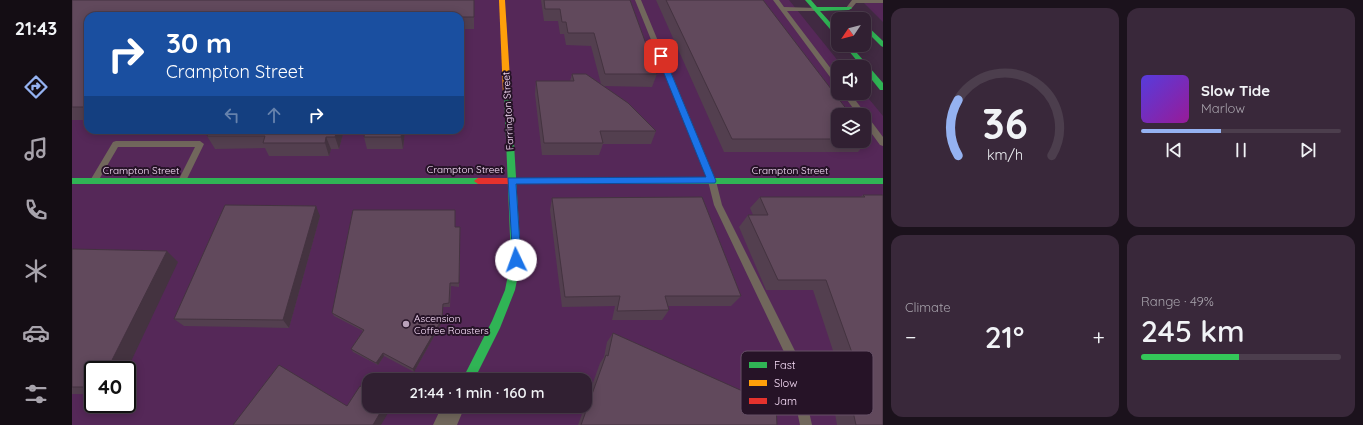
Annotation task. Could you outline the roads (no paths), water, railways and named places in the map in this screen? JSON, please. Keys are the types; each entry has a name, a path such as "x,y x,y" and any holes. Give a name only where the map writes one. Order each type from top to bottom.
{"street":[{"name":"Farrington Street","path":"472,373 496,324 510,290 516,260 502,0"},
{"path":"808,0 831,27"},
{"path":"841,0 851,11"},
{"path":"816,9 851,11"},
{"path":"871,32 883,45"},
{"path":"853,52 883,88"},
{"name":"Crampton Street","path":"72,181 883,181"},
{"path":"445,425 451,413"}],"lane":[{"path":"638,0 712,181 718,205 790,351"},
{"path":"776,0 831,73"},
{"path":"851,11 854,1 883,0"},
{"path":"783,9 816,9"},
{"path":"871,127 883,143"},
{"path":"94,181 116,144 200,144 182,181"},
{"path":"804,415 806,425"}],"place":[{"name":"Ascension Coffee Roasters","path":"406,324"}]}
